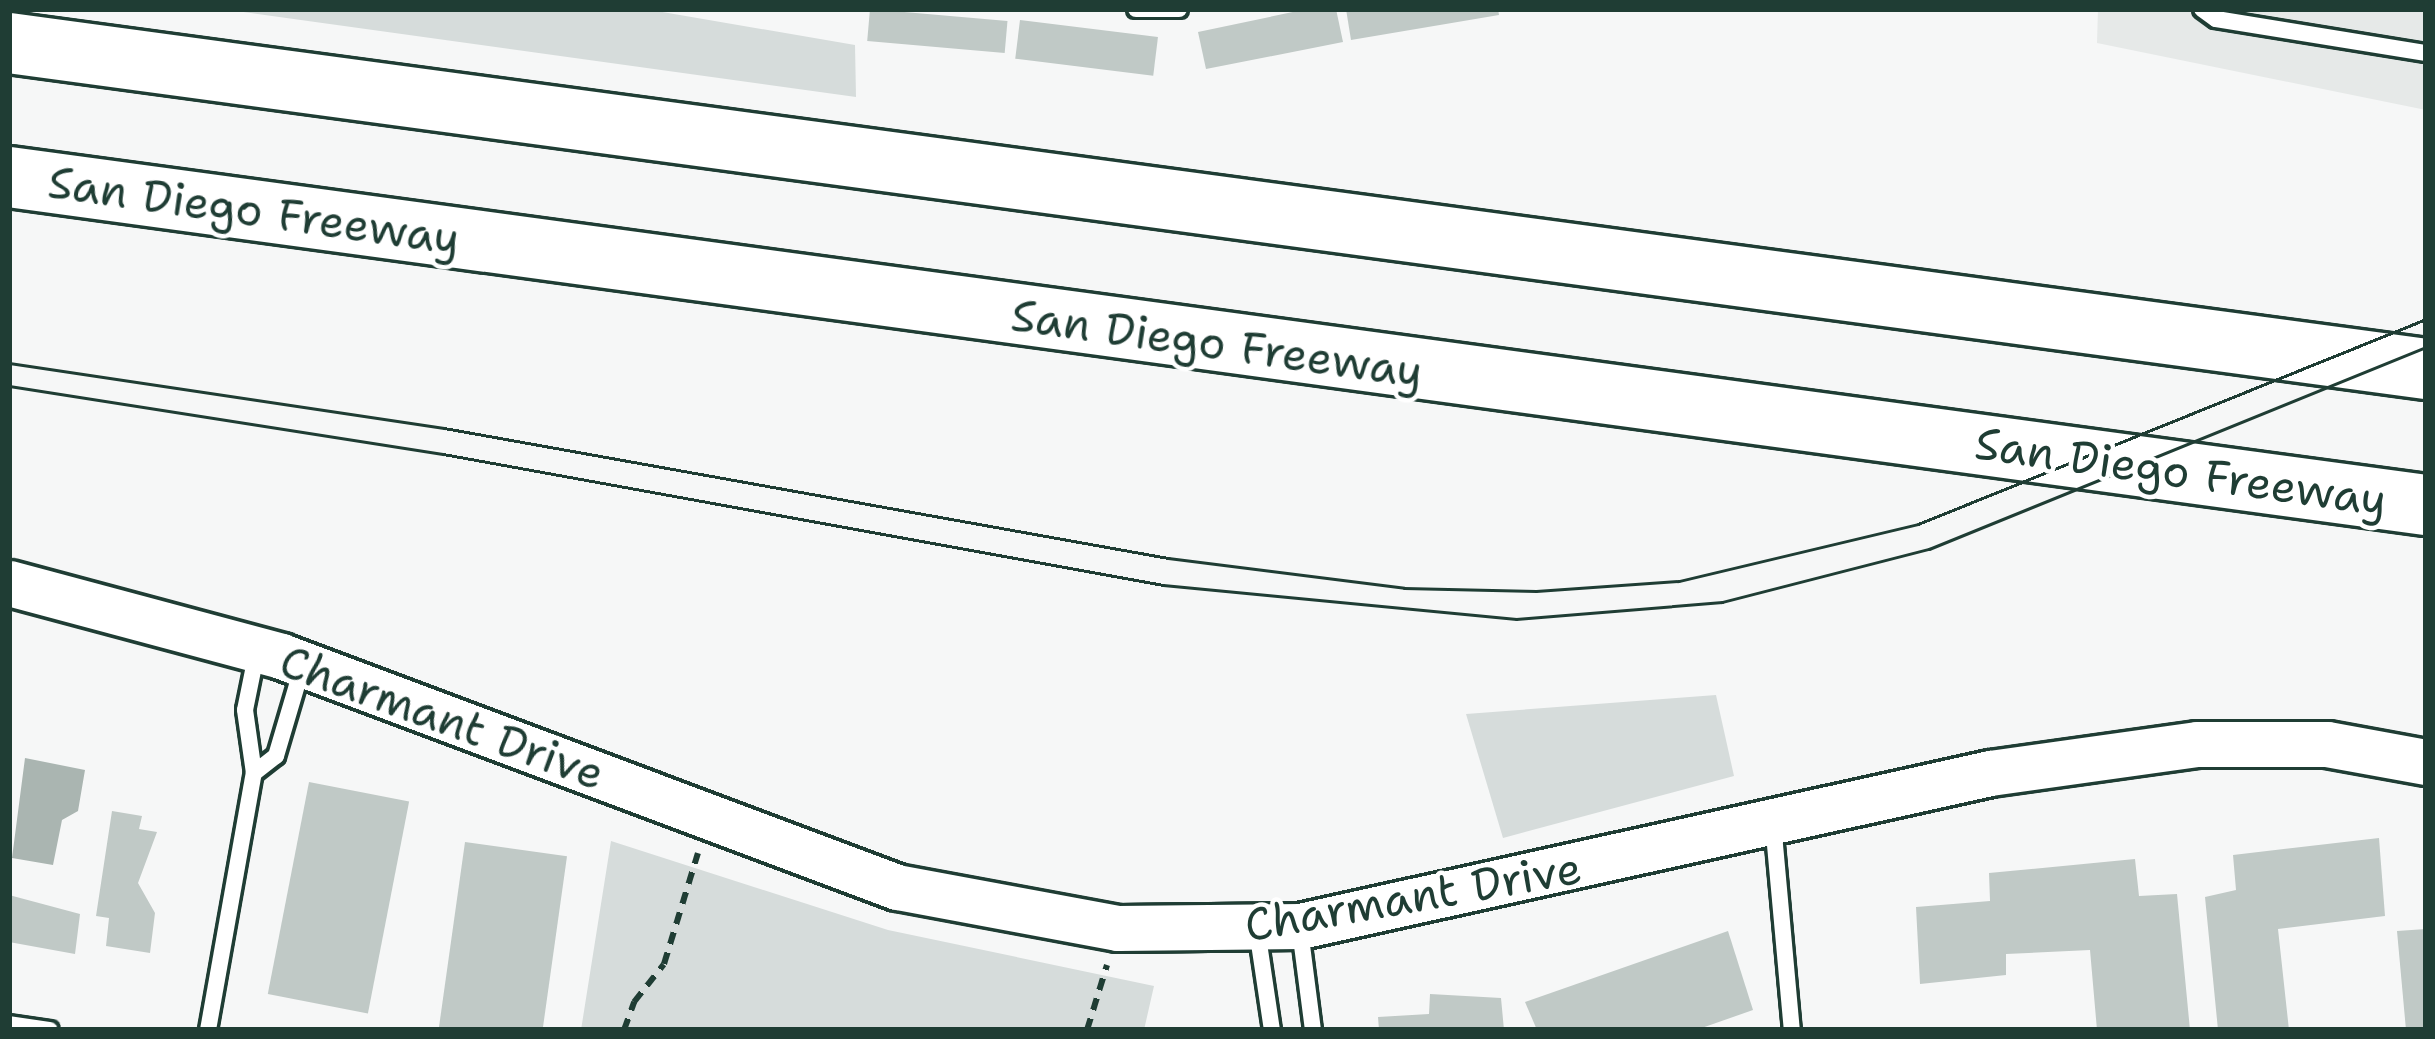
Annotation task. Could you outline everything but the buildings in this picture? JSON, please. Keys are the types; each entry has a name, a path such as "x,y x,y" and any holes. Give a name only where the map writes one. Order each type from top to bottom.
{"highway":[{"path":"9,43 2421,368"},
{"name":"San Diego Freeway","path":"9,177 2426,505"}],"street":[{"name":"Charmant Drive","path":"9,583 303,665 897,887 1118,928 1278,928 1990,773 2197,744 2327,744 2426,761"}],"lane":[{"path":"1136,9 1179,9"},
{"path":"2202,9 2216,19 2426,52"},
{"path":"208,1030 254,773 244,710 257,650"},
{"path":"254,773 276,756 303,665"},
{"path":"1773,822 1792,1030"},
{"path":"1272,1030 1278,928"},
{"path":"1278,928 1313,1030"},
{"path":"9,1024 50,1030"}],"path":[{"path":"624,1030 664,964 695,874 703,817"},
{"path":"1087,1030 1118,928"}],"shaded area":[{"path":"222,9 645,9 855,45 856,97"},
{"path":"2098,9 2426,9 2426,110 2097,43"},
{"path":"1716,695 1734,776 1503,838 1466,714"},
{"path":"25,758 85,770 78,811 62,820 53,865 12,858"},
{"path":"611,841 888,930 1154,986 1144,1030 581,1030"}],"tram line":[{"path":"9,363 444,428 1168,558 1404,588 1536,591 1679,581 1918,524 2426,319"},
{"path":"9,386 443,454 1163,585 1516,619 1722,602 1929,549 2426,347"}]}
